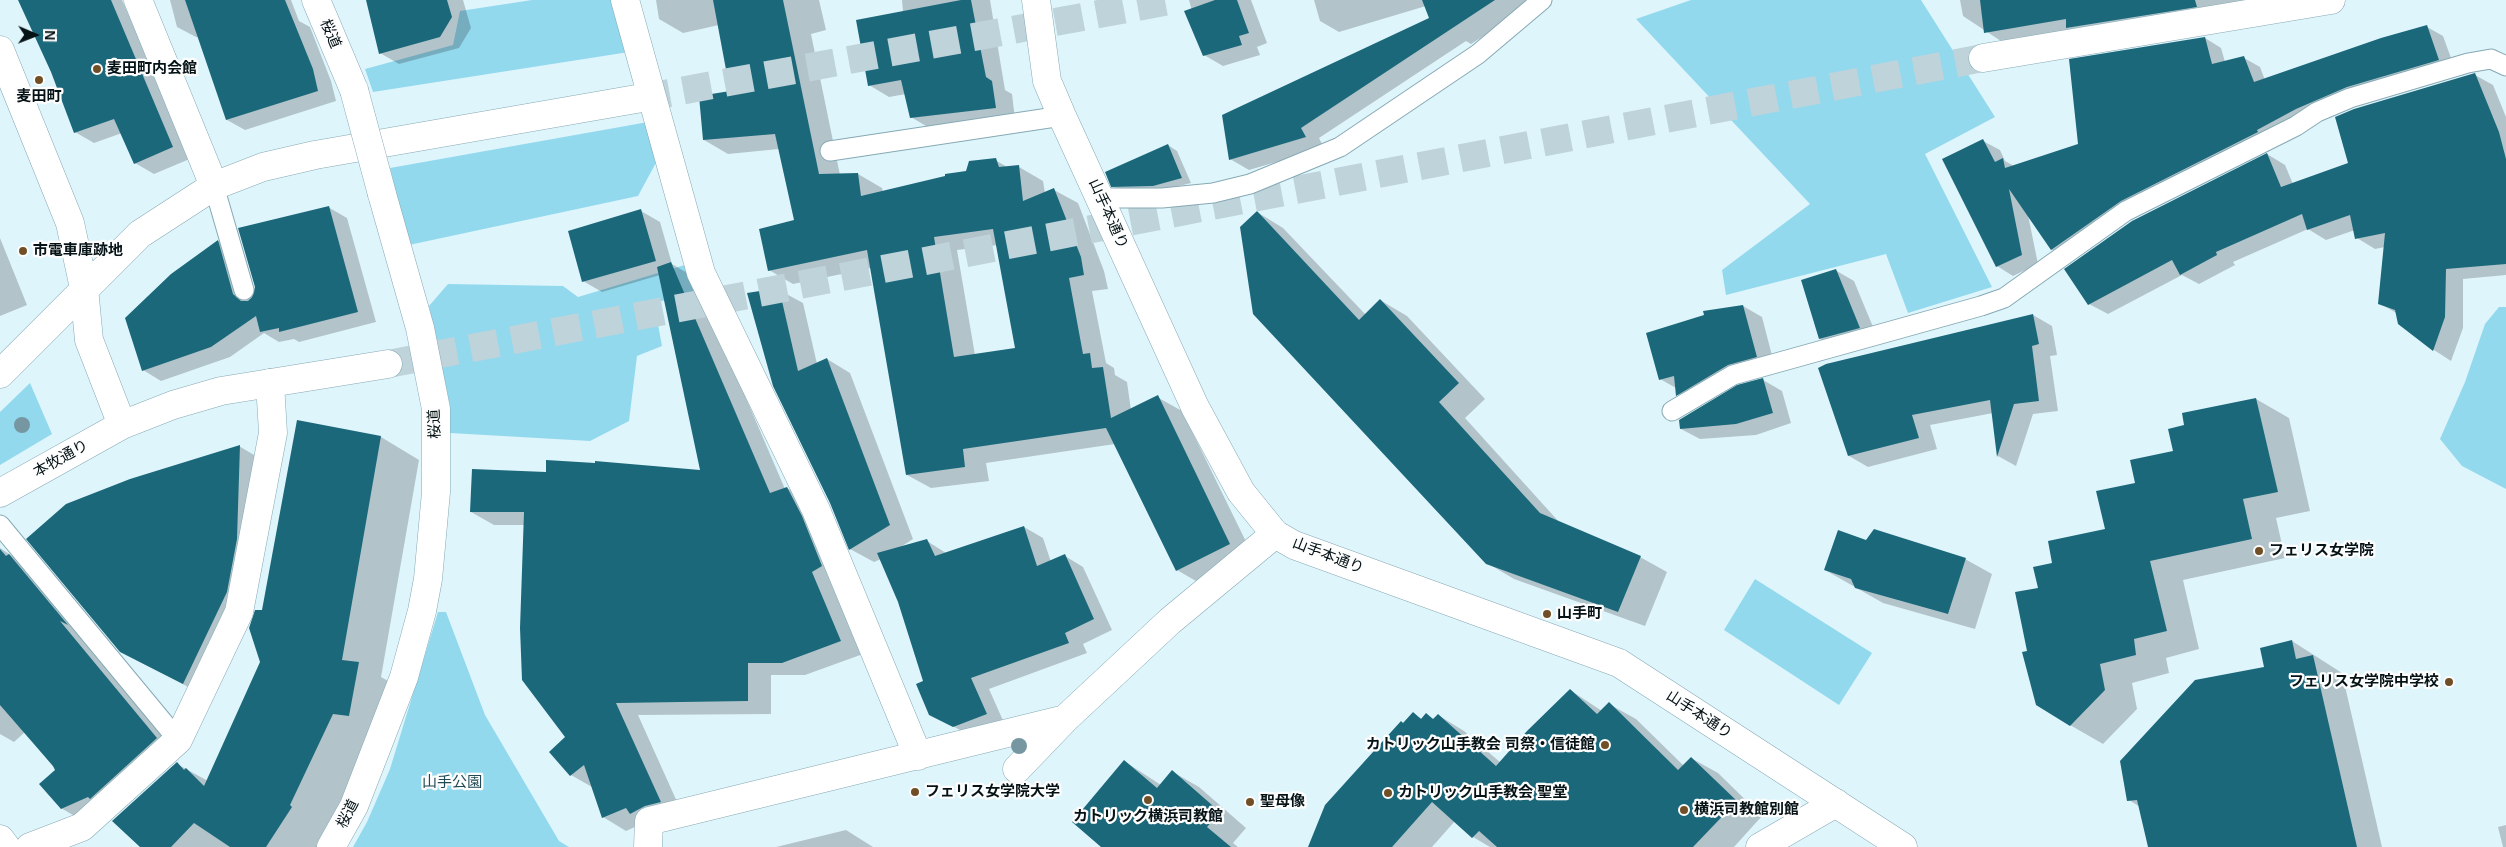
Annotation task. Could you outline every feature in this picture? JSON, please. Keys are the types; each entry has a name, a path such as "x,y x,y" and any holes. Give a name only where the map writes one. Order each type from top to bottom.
{"street":[{"path":"138,0 214,186"},
{"name":"桜道","path":"316,0 354,90 420,328 436,409 436,492 428,579 422,611 404,677 354,806 331,847"},
{"path":"625,0 701,273 816,510 918,756"},
{"name":"山手本通り","path":"1036,0 1046,81 1195,407 1241,492 1275,534 1294,545 1619,663 1903,847"},
{"path":"1983,58 2331,0"},
{"path":"0,50 70,223 84,288 90,340 122,425"},
{"path":"0,374 140,234 214,186 263,167 315,155 642,98"},
{"name":"本牧通り","path":"0,493 122,425 181,402 221,391 388,364"},
{"path":"30,847 82,826 178,740 239,612 273,433 270,383"},
{"path":"1016,768 1065,719 1170,621 1275,534"},
{"path":"648,847 649,821 1065,719"},
{"path":"1760,847 1836,803"},
{"path":"0,840 6,847"}],"lane":[{"path":"1101,198 1162,198 1213,193 1250,184 1340,147 1478,54 1542,0"},
{"path":"1672,411 1733,376 2004,298 2126,211 2296,126 2317,112 2350,98 2468,63 2491,59 2506,66"},
{"path":"830,151 1062,116"},
{"path":"214,186 244,290"},
{"path":"0,525 178,740"}],"green space":[{"path":"532,0 615,0 629,52 373,92 365,69 453,45 460,11"},
{"path":"1691,0 1921,0 1995,117 1925,154 1992,287 1908,313 1886,254 1726,295 1722,270 1810,204 1636,19"},
{"path":"648,122 658,159 638,196 409,245 390,168"},
{"path":"688,264 698,292 654,303 662,346 637,356 629,421 590,441 450,433 450,406 429,306 448,284 563,286 578,297"},
{"path":"2499,307 2506,307 2506,489 2462,466 2440,439 2465,382 2485,324"},
{"path":"30,383 52,434 0,465 0,412"},
{"path":"1755,579 1872,653 1839,705 1724,630"},
{"name":"山手公園","path":"438,612 446,612 485,715 559,841 569,847 353,847 367,822 390,769"}],"building":[{"path":"18,0 111,0 173,147 134,164 114,119 74,133 51,72"},
{"path":"185,0 285,0 313,69 318,91 226,120"},
{"path":"366,0 447,0 452,17 440,37 379,54"},
{"path":"713,0 783,0 819,174 858,173 861,196 945,176 945,174 966,171 969,161 996,158 999,167 1019,165 1023,201 1054,188 1081,257 1084,275 1069,278 1083,354 1090,353 1092,368 1103,367 1111,418 1158,395 1230,544 1176,571 1106,428 963,449 965,467 906,475 867,250 768,271 759,229 794,220 775,134 703,140 699,96 730,91","holes":["993,229 1015,348 954,357 934,237"]},
{"path":"961,0 971,0 986,77 992,81 996,108 910,118 901,80 868,86 856,20"},
{"path":"1215,0 1237,0 1249,33 1239,36 1242,45 1203,56 1184,11"},
{"path":"1422,0 1495,0 1301,128 1306,137 1229,160 1222,115 1429,18"},
{"path":"1980,0 2195,0 2197,7 2066,28 2066,19 1984,33"},
{"path":"2427,25 2439,60 2347,87 2296,109 2257,130 2258,132 2121,201 2051,250 2009,189 2022,255 1996,267 1942,159 1983,139 1995,162 2003,158 2005,168 2078,144 2069,59 2205,37 2212,64 2244,56 2254,82 2381,38"},
{"path":"2475,73 2499,132 2506,159 2506,264 2446,269 2445,317 2433,351 2398,324 2395,310 2378,304 2385,233 2355,239 2350,215 2307,230 2302,214 2216,252 2217,255 2180,275 2172,260 2088,305 2064,269 2132,221 2267,153 2281,187 2348,163 2335,117 2354,109"},
{"path":"1168,144 1182,178 1153,186 1111,187 1105,172"},
{"path":"329,206 358,312 279,332 279,328 260,332 256,316 211,347 142,371 125,318 171,274 218,240 233,294 241,301 248,301 252,297 255,287 238,228"},
{"path":"641,209 656,261 582,282 568,231"},
{"path":"1257,211 1359,320 1380,299 1459,383 1439,402 1540,513 1641,556 1618,612 1486,564 1253,314 1240,227"},
{"path":"671,262 770,493 787,487 802,516 822,566 812,572 841,641 782,663 748,663 748,701 616,703 661,802 645,806 630,814 626,808 602,818 584,765 570,776 549,752 565,737 522,680 520,628 524,512 470,512 472,469 546,472 546,460 595,463 595,461 700,470 657,267"},
{"path":"1836,269 1860,328 1819,339 1801,280"},
{"path":"779,288 798,371 827,358 890,525 849,550 830,503 773,386 747,293"},
{"path":"1743,305 1757,357 1728,365 1676,396 1674,376 1659,380 1646,333 1704,315 1703,311"},
{"path":"2033,314 2039,344 2032,346 2039,401 2014,404 1997,457 1990,400 1912,415 1919,438 1848,456 1818,368 1826,364"},
{"path":"1763,378 1773,413 1736,424 1680,429 1679,420 1737,385"},
{"path":"2256,398 2278,492 2243,499 2252,539 2150,561 2167,631 2134,639 2136,655 2100,664 2105,690 2070,726 2036,705 2022,652 2027,651 2015,592 2038,588 2033,567 2052,563 2048,541 2105,529 2096,491 2135,483 2130,460 2173,451 2168,429 2184,425 2182,413"},
{"path":"297,420 381,436 342,660 359,662 349,716 333,714 290,805 292,807 266,847 230,847 194,823 171,847 140,847 112,821 177,762 204,786 260,662 249,628 255,610 262,610"},
{"path":"240,445 237,539 227,592 183,684 120,652 26,539 66,504 130,479"},
{"path":"1024,526 1037,566 1065,554 1094,619 1065,633 1069,643 971,678 987,714 953,727 929,715 916,684 923,681 898,602 877,553 927,539 935,556"},
{"path":"1874,529 1966,558 1948,614 1855,588 1851,579 1824,570 1838,530 1866,540"},
{"path":"0,549 6,556 9,554 68,625 60,621 157,738 90,799 88,797 61,809 39,784 55,770 53,766 0,705"},
{"path":"2292,640 2296,659 2313,655 2357,847 2148,847 2137,800 2127,801 2120,761 2195,680 2264,667 2260,648"},
{"path":"1570,689 1597,714 1609,702 1678,770 1691,757 1737,801 1693,847 1497,847 1479,831 1472,838 1432,802 1392,847 1308,847 1325,805 1401,721 1403,723 1413,712 1421,719 1426,713 1433,719 1438,714 1496,766 1527,731"},
{"name":"カトリック横浜司教館","path":"1124,760 1157,788 1172,770 1220,812 1207,827 1231,847 1101,847 1072,822"}],"tunnel":[{"path":"642,98 1175,0"},
{"path":"388,364 1983,58"}],"place":[{"name":"麦田町内会館","path":"97,69"},
{"name":"麦田町","path":"39,80"},
{"name":"市電車庫跡地","path":"23,251"},
{"name":"フェリス女学院","path":"2259,551"},
{"name":"山手町","path":"1547,614"},
{"name":"フェリス女学院中学校","path":"2449,682"},
{"name":"カトリック山手教会 司祭・信徒館","path":"1605,745"},
{"name":"フェリス女学院大学","path":"915,792"},
{"name":"カトリック山手教会 聖堂","path":"1388,793"},
{"name":"カトリック横浜司教館","path":"1148,800"},
{"name":"聖母像","path":"1250,802"},
{"name":"横浜司教館別館","path":"1684,810"}]}
